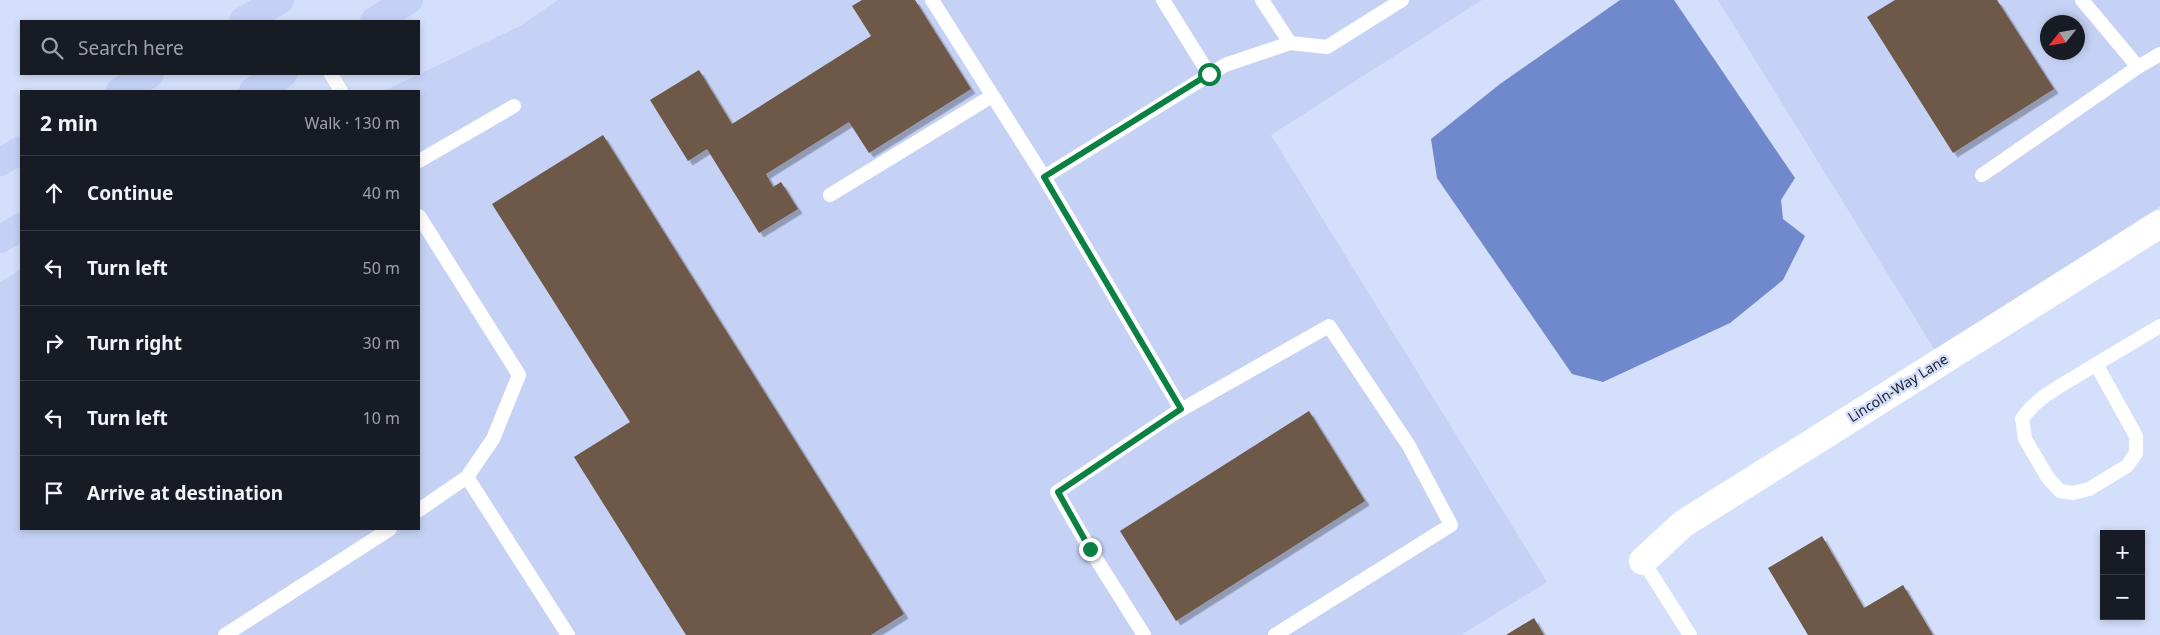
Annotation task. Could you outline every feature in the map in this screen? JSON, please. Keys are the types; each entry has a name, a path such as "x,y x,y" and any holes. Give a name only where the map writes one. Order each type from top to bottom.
{"main road":[{"path":"244,20 280,0"},
{"path":"376,20 409,0"},
{"path":"122,90 148,75"},
{"path":"255,90 281,75"},
{"path":"0,162 20,151"},
{"path":"0,239 20,228"}],"street":[{"name":"Lincoln-Way Lane","path":"1643,561 1683,524 2160,224"}],"lane":[{"path":"932,0 1044,177 1181,409 1058,492 1090,549 1144,635"},
{"path":"1163,0 1209,74"},
{"path":"1262,0 1290,43"},
{"path":"1044,177 1225,64 1290,43 1328,47 1402,0"},
{"path":"2082,0 2138,67"},
{"path":"1982,175 2138,67 2160,54"},
{"path":"332,75 341,90"},
{"path":"830,195 992,96"},
{"path":"420,161 514,106"},
{"path":"420,218 519,375 493,439 467,477 420,507"},
{"path":"1172,415 1329,326 1408,446 1451,525 1275,635"},
{"path":"2096,364 2136,436 2136,453 2128,466 2089,489 2073,493 2060,490 2048,478 2025,439 2022,419 2030,407 2043,397 2096,364 2160,326"},
{"path":"467,477 568,635"},
{"path":"225,635 242,631 389,530"},
{"path":"1643,561 1690,635"}],"shaded area":[{"path":"558,0 1482,0 1271,135 1547,582 1461,635 0,635 0,282 20,270 20,530 420,530 420,90 386,90 520,26"},
{"path":"1718,0 2160,0 2160,206 1936,352"}],"water":[{"path":"1620,0 1674,0 1795,178 1781,200 1783,219 1805,236 1783,280 1730,323 1603,382 1572,374 1437,178 1431,139 1500,84"}],"building":[{"path":"862,0 915,0 971,89 869,153 849,122 766,174 773,187 781,182 798,209 759,233 707,149 688,161 650,100 699,70 732,124 871,36 852,6"},
{"path":"1895,0 1997,0 2054,89 1953,153 1867,17"},
{"path":"603,135 904,614 871,635 686,635 574,457 630,422 492,204"},
{"path":"1309,411 1365,501 1176,621 1120,531"},
{"path":"1822,536 1864,608 1903,585 1933,635 1808,635 1768,568"},
{"path":"1534,618 1544,635 1506,635"}],"route":[{"path":"1090,549 1058,492 1181,409 1044,177 1209,74"}]}
